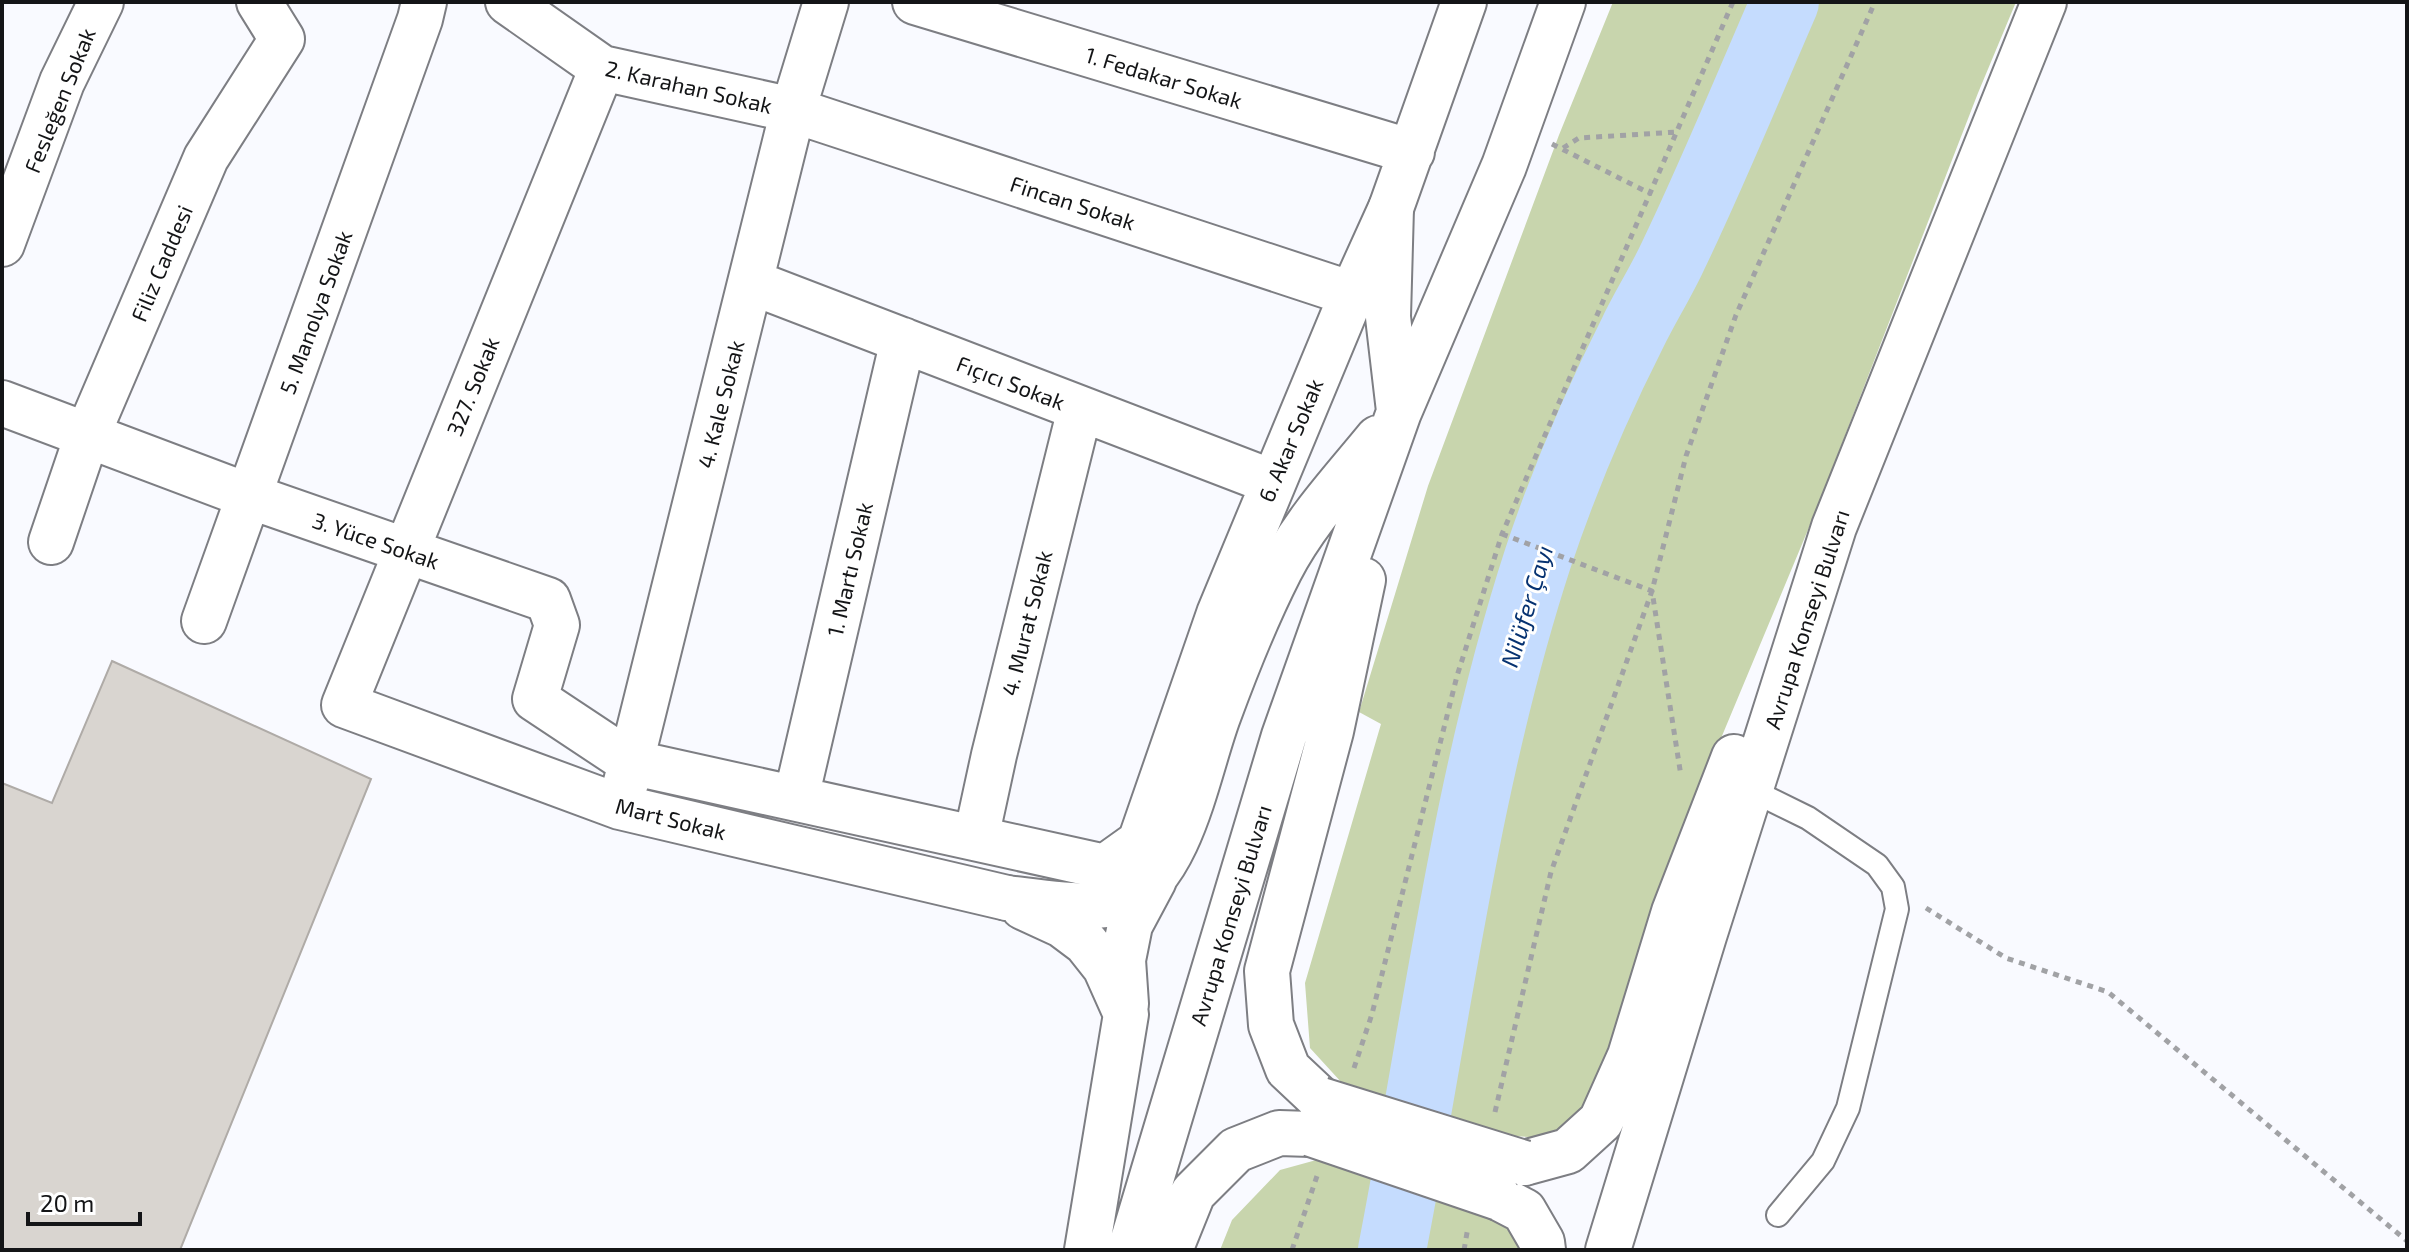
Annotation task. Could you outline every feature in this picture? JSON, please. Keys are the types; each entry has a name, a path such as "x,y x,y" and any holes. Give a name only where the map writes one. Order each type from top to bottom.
{"street":[{"name":"Fesleğen Sokak","path":"2,244 62,82 101,2"},
{"name":"Filiz Caddesi","path":"51,542 87,436 206,158 282,39 259,2"},
{"name":"5. Manolya Sokak","path":"204,621 424,2"},
{"name":"2. Karahan Sokak","path":"508,2 602,68 793,110"},
{"name":"4. Kale Sokak","path":"620,807 793,110 826,2"},
{"name":"1. Fedakar Sokak","path":"915,2 1412,152"},
{"name":"6. Akar Sokak","path":"1105,867 1140,842 1219,614 1272,482 1391,208 1464,2"},
{"name":"Avrupa Konseyi Bulvarı","path":"1130,1250 1284,736 1399,412 1504,166 1563,2"},
{"name":"Avrupa Konseyi Bulvarı","path":"1608,1250 1834,527 2044,2"},
{"name":"327. Sokak","path":"344,705 602,68"},
{"name":"Fincan Sokak","path":"793,110 1352,294"},
{"path":"1391,208 1388,317 1399,412 1331,731 1267,971 1271,1025 1288,1069 1326,1117 1484,1206 1524,1211 1542,1242 1543,1250"},
{"name":"Fıçıcı Sokak","path":"751,282 1272,482"},
{"name":"1. Martı Sokak","path":"796,798 903,340"},
{"name":"3. Yüce Sokak","path":"2,403 249,496 548,600 557,625 535,699 630,762"},
{"name":"4. Murat Sokak","path":"976,838 997,740 1080,409"},
{"path":"1087,1250 1126,1014 1123,960 1130,925 1187,817 1210,738 1245,644 1281,567 1306,527 1399,412"},
{"path":"1170,1250 1193,1193 1236,1150 1326,1117 1524,1163 1568,1151 1601,1121 1630,1056 1674,912 1720,788 1834,527"},
{"name":"Mart Sokak","path":"344,705 620,807 1007,898"},
{"name":"Mart Sokak","path":"630,762 1105,867"},
{"path":"1007,898 1100,905 1126,901 1155,878"},
{"path":"1007,898 1062,925 1086,943 1105,967 1126,1014"}],"lane":[{"path":"1751,790 1808,818 1877,865 1893,887 1897,909 1848,1108 1823,1161 1778,1215"}],"path":[{"path":"1292,1250 1326,1117 1372,1014 1457,676 1502,534 1733,2"},
{"path":"1494,1113 1551,872 1652,591 1686,456 1736,315 1875,2"},
{"path":"1651,194 1563,148 1579,138 1678,132"},
{"path":"1502,534 1652,591"},
{"path":"1652,591 1683,786"},
{"path":"1893,887 2006,958 2108,992 2407,1241"},
{"path":"1464,1250 1484,1206"}],"green space":[{"path":"1613,2 2016,2 1815,513 1699,791 1593,1100 1572,1127 1548,1138 1513,1136 1413,1109 1342,1083 1310,1048 1305,983 1381,724 1359,712 1428,486 1559,135"},
{"path":"1320,1159 1505,1214 1530,1250 1220,1250 1232,1220 1280,1170"}],"building":[{"path":"112,661 371,779 180,1250 2,1250 2,783 52,803"}],"waterway":[{"name":"Nilüfer Çayı","path":"1392,1250 1472,814 1491,728 1538,558 1594,415 1619,359 1688,225 1785,2"}]}
